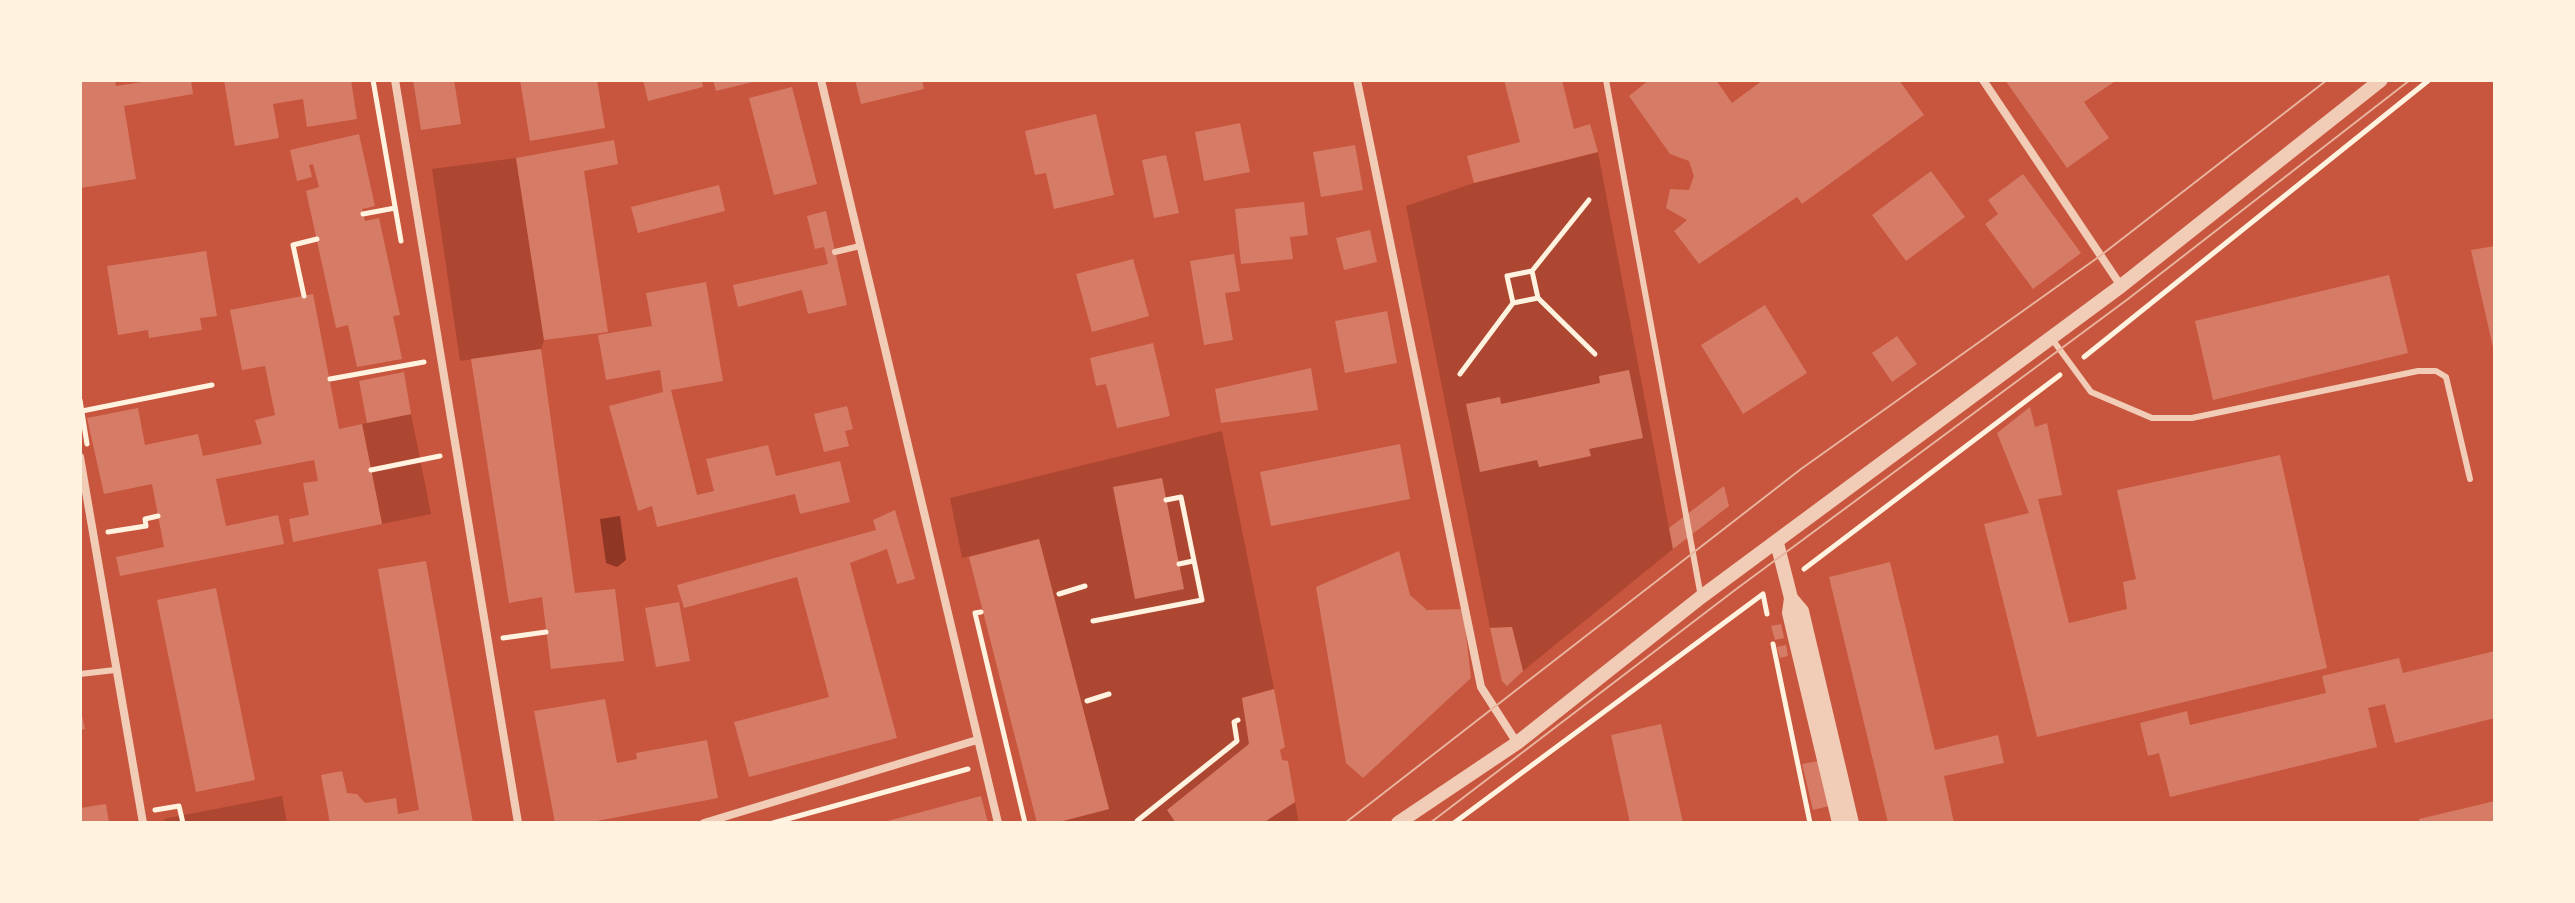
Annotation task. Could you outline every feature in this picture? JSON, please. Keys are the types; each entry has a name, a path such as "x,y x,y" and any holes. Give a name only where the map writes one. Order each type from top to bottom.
{"street":[{"path":"395,80 491,640 518,823"},
{"path":"821,80 998,823"},
{"path":"1357,80 1481,687 1517,743"},
{"path":"1983,80 2121,286"},
{"path":"1398,823 1517,743 1701,597 2121,286 2381,80"},
{"path":"80,457 143,823"},
{"path":"1777,543 1791,598 1789,613 1839,823"},
{"path":"1791,598 1802,611 1852,823"},
{"path":"704,823 977,740"}],"lane":[{"path":"1606,80 1701,597"},
{"path":"835,252 860,246"},
{"path":"2050,336 2091,392 2152,418 2192,418 2418,371 2436,371 2446,377 2470,479"},
{"path":"80,674 115,670"}],"path":[{"path":"1807,582 1803,567 2072,366 2429,80"},
{"path":"1513,303 1507,276 1532,271 1589,200"},
{"path":"363,214 395,208"},
{"path":"304,296 293,245 317,239"},
{"path":"1532,271 1538,298 1595,354"},
{"path":"1460,374 1513,303 1538,298"},
{"path":"330,379 424,362"},
{"path":"82,411 212,385"},
{"path":"371,470 441,456"},
{"path":"1093,621 1202,600 1181,497 1166,500"},
{"path":"103,533 146,526 145,519 158,516"},
{"path":"1179,564 1193,561"},
{"path":"1059,594 1085,586"},
{"path":"1454,823 1763,594 1769,625"},
{"path":"981,612 975,613 1025,823"},
{"path":"491,640 546,632"},
{"path":"1772,640 1810,823"},
{"path":"1087,701 1109,694"},
{"path":"1137,821 1171,797 1237,741 1234,722 1238,720"},
{"path":"773,823 983,764"},
{"path":"150,811 179,806 183,823"}],"shaded area":[{"path":"1598,152 1673,549 1523,671 1512,627 1490,628 1406,206 1474,183"},
{"path":"516,158 544,340 541,349 460,361 432,169"},
{"path":"411,414 431,514 382,524 362,424"},
{"path":"1222,431 1274,689 1242,698 1249,744 1168,810 1176,823 1055,823 1109,809 1039,539 962,558 950,498"},
{"path":"620,516 626,560 617,567 606,563 600,519"},
{"path":"282,796 287,823 165,823 164,819"},
{"path":"1295,802 1299,823 1262,823"}],"building":[{"path":"80,80 115,80 116,86 155,80 191,80 193,94 124,106 136,179 81,188"},
{"path":"224,80 351,80 357,119 307,127 303,99 273,104 279,138 235,146"},
{"path":"413,80 454,80 461,124 421,130"},
{"path":"520,80 597,80 605,128 530,141"},
{"path":"643,80 702,80 703,87 648,101"},
{"path":"713,80 757,80 757,81 716,91"},
{"path":"855,80 922,80 924,89 861,104"},
{"path":"1504,80 1562,80 1574,129 1590,124 1598,152 1474,183 1467,156 1520,142"},
{"path":"1649,80 1716,80 1732,103 1763,80 1899,80 1924,115 1802,204 1797,197 1699,264 1674,231 1687,220 1666,208 1670,189 1689,190 1694,176 1689,161 1670,154 1629,96"},
{"path":"2005,80 2117,80 2084,102 2109,138 2067,168"},
{"path":"792,87 817,184 774,195 749,98"},
{"path":"1096,114 1114,195 1054,209 1046,173 1035,175 1025,131"},
{"path":"1240,123 1250,172 1204,181 1195,132"},
{"path":"359,134 375,206 362,209 365,221 379,218 400,315 393,316 402,359 357,367 348,325 336,328 306,191 319,187 313,164 309,165 312,177 297,181 290,150"},
{"path":"614,140 618,164 584,171 608,332 544,340 516,158"},
{"path":"1355,145 1363,190 1321,197 1313,152"},
{"path":"1166,155 1179,213 1154,218 1142,160"},
{"path":"1931,171 1965,217 1906,261 1872,215"},
{"path":"2023,174 2081,253 2033,289 1985,224 1998,214 1988,200"},
{"path":"719,185 725,211 638,233 631,207"},
{"path":"1304,202 1308,235 1290,237 1293,259 1241,264 1235,209"},
{"path":"826,211 847,305 808,314 802,290 738,307 733,285 828,264 824,247 815,249 807,216"},
{"path":"1370,230 1377,262 1344,270 1336,238"},
{"path":"2495,246 2495,351 2494,352 2471,250"},
{"path":"206,251 217,316 200,318 202,330 149,338 148,330 118,335 107,266"},
{"path":"1234,254 1240,291 1225,293 1233,340 1204,345 1190,261"},
{"path":"1133,259 1149,316 1092,332 1076,274"},
{"path":"2389,275 2408,353 2213,400 2195,321"},
{"path":"706,282 723,381 671,390 697,495 714,491 706,459 768,445 776,476 840,461 850,502 800,514 795,494 657,527 652,506 638,511 609,406 663,392 660,370 606,380 598,335 652,326 646,293"},
{"path":"313,294 339,429 362,424 382,524 293,542 289,519 309,515 303,483 318,481 314,460 216,479 226,526 278,515 284,544 120,576 116,557 164,547 152,484 104,494 87,418 138,408 145,445 198,434 203,456 262,444 255,420 275,415 265,366 242,370 230,310"},
{"path":"1765,305 1807,373 1743,414 1701,345"},
{"path":"1387,311 1397,363 1345,373 1335,321"},
{"path":"1897,336 1917,364 1892,382 1872,353"},
{"path":"1153,343 1170,416 1117,428 1106,384 1096,386 1090,358"},
{"path":"541,349 575,593 615,589 624,661 551,669 542,597 509,603 471,359"},
{"path":"1311,368 1318,410 1221,423 1215,389"},
{"path":"1629,370 1643,438 1589,449 1591,456 1539,467 1537,460 1480,472 1466,404 1500,397 1501,404 1600,383 1599,376"},
{"path":"404,372 411,414 367,423 359,381"},
{"path":"847,406 853,429 845,431 849,446 824,452 814,414"},
{"path":"2030,407 2035,427 2047,423 2062,495 2038,499 2069,623 2127,609 2123,582 2136,579 2117,490 2280,455 2327,668 2037,737 1984,524 2029,513 1997,433"},
{"path":"1400,444 1410,499 1271,526 1260,472"},
{"path":"1162,478 1184,589 1135,599 1113,487"},
{"path":"1724,486 1729,506 1673,549 1669,528"},
{"path":"895,510 915,579 897,584 887,549 850,563 897,738 749,777 734,722 829,697 797,577 684,608 677,585 876,530 873,520"},
{"path":"1039,539 1109,809 1055,823 1037,823 969,557"},
{"path":"1399,551 1410,595 1427,610 1463,609 1471,678 1363,778 1346,763 1316,587"},
{"path":"426,561 473,823 330,823 321,775 342,771 347,793 357,794 365,803 396,798 398,814 419,810 378,569"},
{"path":"1890,562 1935,750 1998,735 2004,763 1944,776 1954,823 1888,823 1829,577"},
{"path":"216,588 255,780 196,792 157,600"},
{"path":"679,602 690,661 656,667 645,608"},
{"path":"1781,624 1784,638 1775,640 1771,626"},
{"path":"1512,627 1523,671 1507,686 1502,681 1490,628"},
{"path":"1786,645 1788,656 1780,658 1777,647"},
{"path":"2495,651 2495,718 2395,743 2385,704 2368,708 2377,747 2170,797 2159,753 2148,756 2140,723 2187,711 2190,725 2326,693 2322,676 2399,658 2403,673"},
{"path":"1274,689 1285,747 1280,750 1282,760 1288,761 1295,802 1263,823 1176,823 1167,810 1249,744 1242,698"},
{"path":"605,699 617,763 637,759 636,753 707,740 718,798 586,823 555,823 534,711"},
{"path":"80,707 85,729 80,730"},
{"path":"1661,724 1683,823 1630,823 1611,735"},
{"path":"1818,761 1829,806 1813,810 1802,764"},
{"path":"981,796 988,823 884,823 884,822"},
{"path":"2495,801 2495,823 2420,823 2419,819"},
{"path":"106,804 109,823 80,823 80,808"}],"tram line":[{"path":"1345,823 1801,469 2100,256 2327,80"},
{"path":"1430,823 1735,590 2128,299 2410,80"}]}
